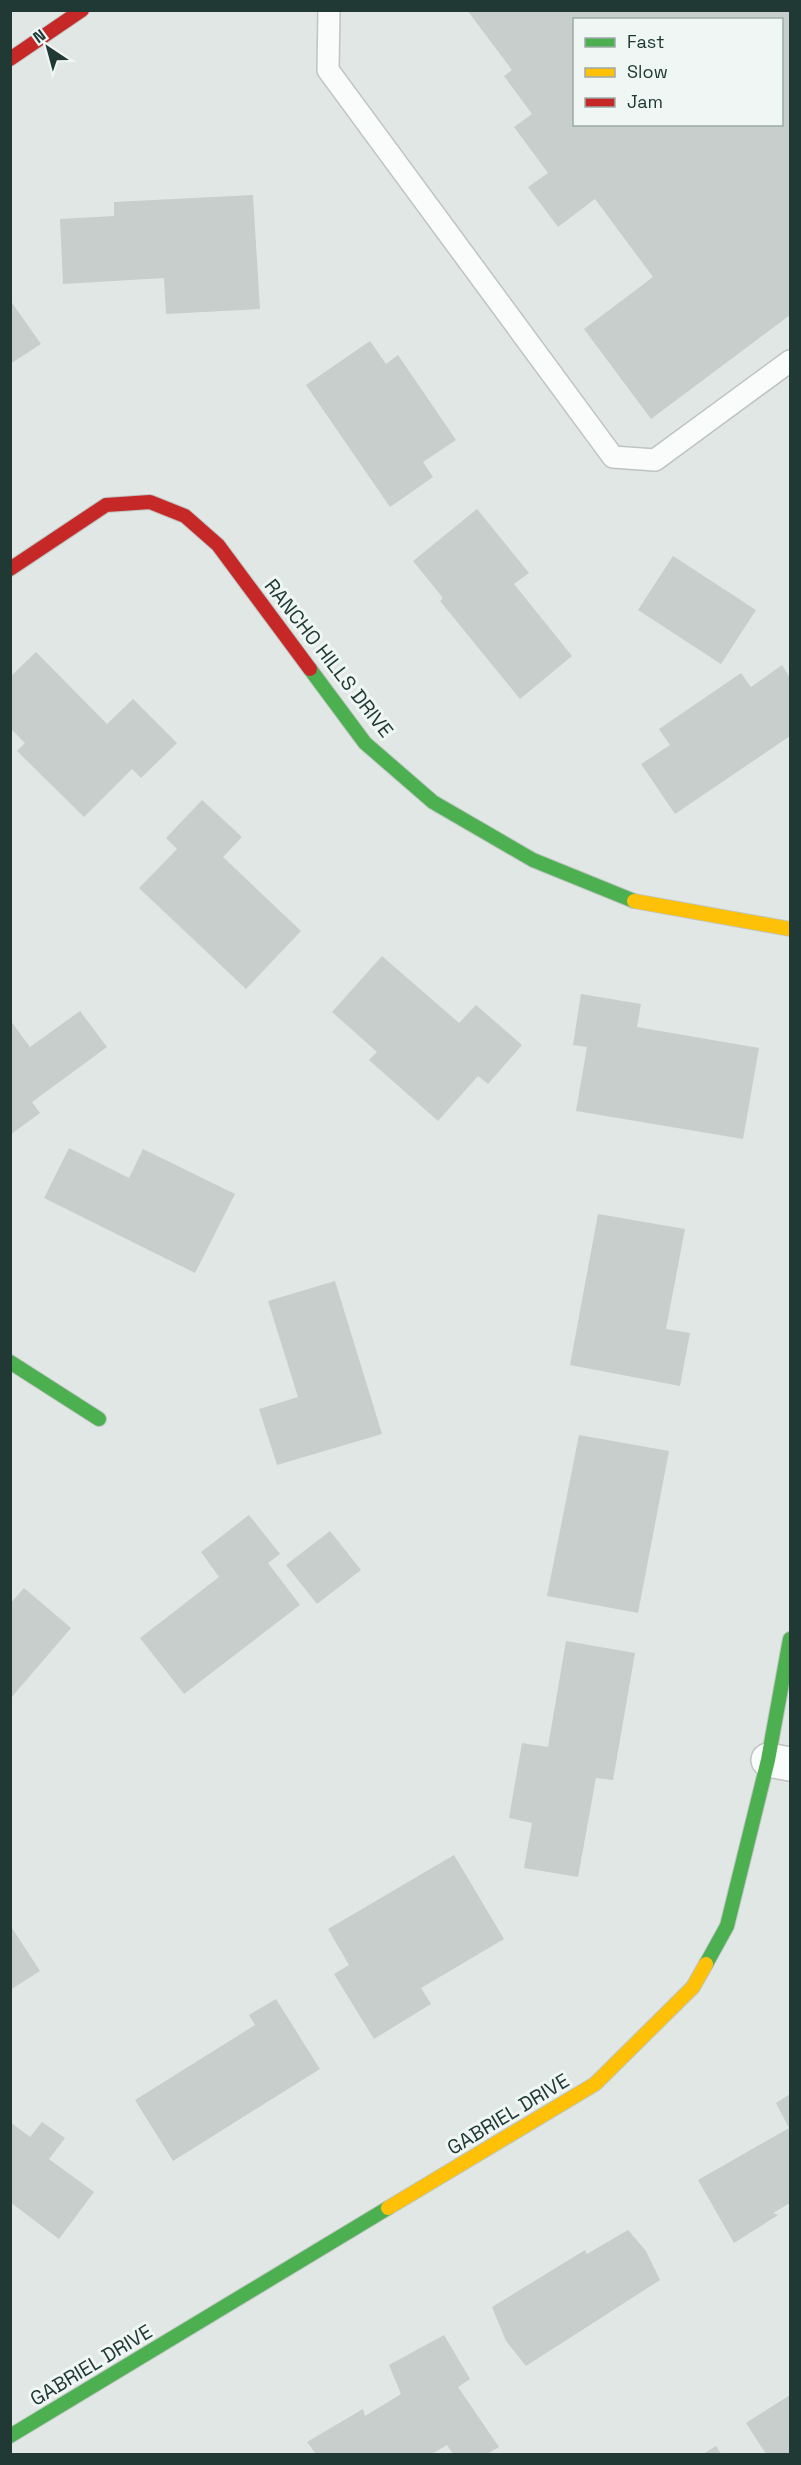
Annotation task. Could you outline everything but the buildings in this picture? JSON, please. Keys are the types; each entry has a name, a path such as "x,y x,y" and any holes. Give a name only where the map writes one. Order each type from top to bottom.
{"street":[{"path":"10,59 82,10"},
{"name":"RANCHO HILLS DRIVE","path":"10,569 106,505 150,502 185,516 218,545 365,743 433,802 533,860 627,900 790,929"},
{"path":"10,1362 99,1419"},
{"name":"GABRIEL DRIVE","path":"13,2429 595,2084 693,1987 727,1926 779,1762 790,1639"}],"lane":[{"path":"329,10 328,70 613,457 655,460 790,362"}],"traffic: fast":[{"path":"310,669 365,743 433,802 533,860 634,901"},
{"path":"10,1362 99,1419"},
{"path":"706,1964 727,1926 768,1760 790,1639"},
{"path":"10,2436 388,2208"}],"traffic: slow":[{"path":"634,901 790,929"},
{"path":"388,2208 595,2084 693,1987 706,1964"}],"traffic: jam":[{"path":"10,59 82,10"},
{"path":"10,569 106,505 150,502 185,516 218,545 310,669"}]}
